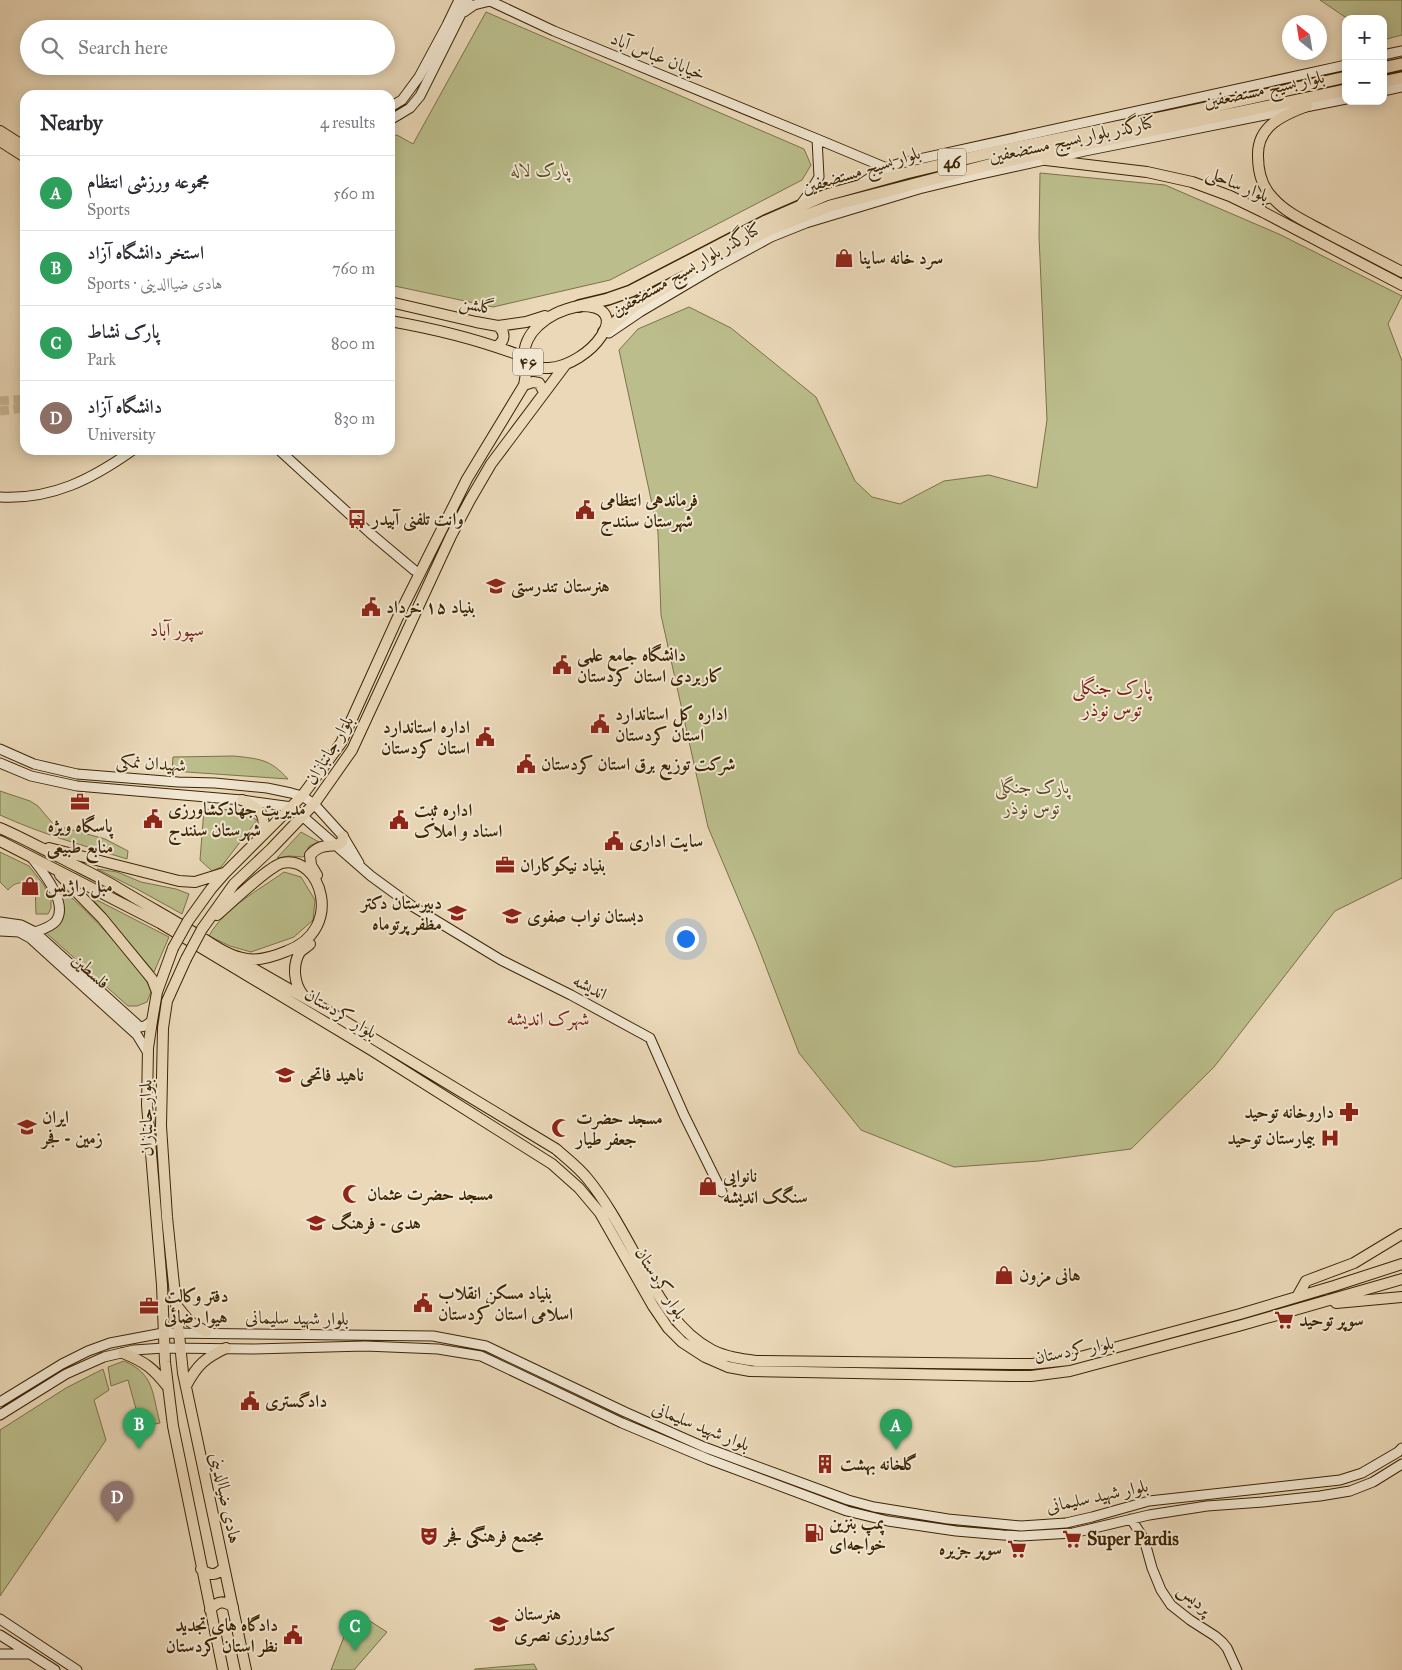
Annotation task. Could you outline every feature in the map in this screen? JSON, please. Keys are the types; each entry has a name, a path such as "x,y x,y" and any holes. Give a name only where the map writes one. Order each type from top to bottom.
{"highway":[{"path":"1387,67 1402,64"},
{"name":"بلوار بسیج مستضعفین","path":"579,306 623,294 668,273 766,221 826,195 990,153 1342,78"},
{"path":"1387,81 1402,78"},
{"name":"بلوار بسیج مستضعفین","path":"602,337 634,306 718,256 770,230 830,206 992,164 1342,91"},
{"path":"623,294 625,302 634,306"}],"main road":[{"path":"395,104 402,100 414,84 447,25 458,0"},
{"path":"395,117 410,108 420,96 468,0"},
{"path":"462,14 474,5 489,0"},
{"name":"خیابان عباس آباد","path":"489,0 554,31 885,168 906,174"},
{"path":"1387,54 1402,51"},
{"name":"کنارگذر بلوار بسیج مستضعفین","path":"859,186 885,168 901,163 1342,66"},
{"path":"1387,90 1402,88"},
{"name":"کنارگذر بلوار بسیج مستضعفین","path":"602,337 673,291 771,237 834,214 919,189 1046,160 1342,100"},
{"name":"بلوار ساحلی","path":"1307,106 1283,115 1263,133 1258,146 1258,154 1260,175 1264,187 1282,207 1402,272"},
{"path":"0,131 20,144"},
{"path":"798,207 819,177 817,139"},
{"path":"0,141 20,154"},
{"name":"بلوار ساحلی","path":"1046,160 1148,172 1192,182 1230,196 1264,212 1402,285"},
{"path":"1264,212 1260,210 1260,201 1266,197 1272,198"},
{"path":"718,256 740,254"},
{"name":"گلشن","path":"395,303 498,326 526,322 558,312"},
{"path":"579,306 597,307 606,317 602,337"},
{"name":"۴۶","path":"579,306 558,312 538,325 531,333 524,350 526,360 534,367 542,368 552,368 566,364 583,356 602,337"},
{"name":"گلشن","path":"395,322 425,327 497,346 526,360"},
{"path":"497,346 503,340 504,335 498,326"},
{"name":"بلوار جانبازان","path":"163,1333 162,1285 147,1106 148,1054 157,992 173,948 188,921 212,888 302,796 341,743 398,616 474,467 524,385 526,360"},
{"name":"بلوار جانبازان","path":"178,1333 166,1217 161,1126 163,1028 167,1001 203,927 234,884 314,804 352,750 451,536 470,500 491,464 566,364"},
{"path":"524,385 533,382 539,383 544,392"},
{"path":"0,497 30,497 55,491 91,476 125,455"},
{"path":"284,455 370,533 420,573"},
{"name":"شهیدان نمکی","path":"0,749 34,764 77,774 267,788 302,796"},
{"name":"شهیدان نمکی","path":"0,763 31,776 77,786 242,800 292,807"},
{"name":"اندیشه","path":"302,796 314,804 343,836 359,863 370,876"},
{"path":"242,800 255,806 261,812 264,828 260,839"},
{"name":"اندیشه","path":"292,807 370,876 412,906 501,960 650,1038 684,1115 722,1192"},
{"name":"بلوار کردستان","path":"0,828 116,886 556,1149 586,1177 620,1236 660,1299 687,1331 710,1349 721,1354 756,1361 1032,1364 1069,1360 1298,1297 1402,1264"},
{"path":"305,998 298,988 295,978 296,963 301,951 318,936 324,926 327,914 326,893 311,865 310,856 318,848 325,845 339,845 342,842 343,836"},
{"name":"بلوار کردستان","path":"0,841 160,923 373,1051 552,1164 579,1188 620,1236 653,1306 668,1328 682,1342 705,1357 728,1367 750,1371 1011,1376 1031,1376 1070,1371 1318,1304 1402,1279"},
{"path":"37,845 179,882 195,882 225,873"},
{"path":"31,856 52,884 57,898 58,912 56,921 46,928 35,932"},
{"name":"بلوار کردستان","path":"203,927 262,877 282,864 297,864 306,869 314,879 322,895 323,909 319,925 306,941 295,948 262,958 248,959 226,953"},
{"path":"52,884 54,869"},
{"path":"54,869 102,918 152,979 157,992"},
{"name":"فلسطین","path":"0,922 21,925 35,932 140,1027 152,1020"},
{"name":"فلسطین","path":"0,931 19,932 30,938 137,1035 148,1054"},
{"path":"326,1023 331,1013"},
{"path":"1298,1297 1306,1281 1354,1262 1402,1234"},
{"path":"1318,1304 1402,1297"},
{"path":"176,1305 189,1321 206,1332"},
{"path":"163,1333 167,1387 173,1426 223,1670"},
{"name":"بلوار شهید سلیمانی","path":"0,1402 62,1364 88,1351 110,1343 163,1333 433,1336 486,1346 695,1443 848,1500 874,1507 948,1519 1021,1526 1066,1523 1150,1501 1262,1487 1340,1480 1362,1473 1391,1457 1402,1448"},
{"name":"هادی ضیاالدینی","path":"178,1333 186,1386 246,1670"},
{"name":"بلوار شهید سلیمانی","path":"0,1415 66,1374 104,1357 134,1350 365,1346 438,1350 481,1356 622,1423 708,1459 847,1511 888,1521 956,1531 1021,1536 1073,1533 1131,1519 1207,1506 1263,1502 1350,1491 1373,1482 1402,1464"},
{"path":"186,1386 194,1370 206,1358 226,1348"},
{"path":"123,1353 141,1360 154,1370 167,1387"},
{"path":"541,1384 546,1381 546,1374"},
{"path":"556,1391 554,1385 560,1381"},
{"path":"746,1473 750,1463"},
{"path":"1388,1474 1402,1472"},
{"path":"1262,1487 1263,1502"},
{"path":"1247,1490 1248,1502"},
{"name":"پردیس","path":"1131,1519 1144,1539 1152,1568 1161,1590 1171,1605 1222,1642 1227,1648 1237,1670"},
{"path":"202,1569 207,1574 214,1575 224,1567"},
{"path":"210,1610 220,1602 227,1603 232,1607"},
{"path":"0,1619 77,1670"},
{"path":"0,1635 56,1670"},
{"path":"0,1654 31,1654"}],"green space":[{"path":"1320,0 1402,0 1402,35 1387,39 1387,15 1342,15"},
{"name":"پارک لاله","path":"486,12 804,149 811,165 802,180 610,280 493,307 395,286 395,136 413,144"},
{"name":"پارک جنگلی توس نوذر","path":"1040,173 1165,185 1281,235 1402,296 1388,324 1402,361 1402,878 1335,911 1214,1067 1131,1149 1039,1161 954,1167 861,1130 799,1053 756,941 708,827 661,615 658,532 619,350 638,329 689,307 731,328 816,397 855,481 872,497 900,504 944,481 989,475 1037,488 1047,420 1039,236"},
{"path":"234,756 264,761 276,767 288,779 172,771 173,757"},
{"path":"0,791 30,801 38,806 54,825 105,839 128,851 127,859 47,834 0,815"},
{"path":"204,809 237,809 257,820 221,867 212,871 200,860"},
{"path":"301,832 319,842 309,846 303,857 289,856 277,858"},
{"path":"0,852 29,866 44,885 51,899 51,908 48,914 36,914 35,884 17,883 8,890 0,882"},
{"path":"97,869 117,872 141,882 176,889 189,894 182,914 137,889"},
{"path":"284,872 301,877 315,900 313,920 294,937 251,952 230,946 209,936 233,908"},
{"path":"62,889 110,936 142,975 152,989 147,1002 137,1006 128,1006 44,931 63,918"},
{"path":"91,897 169,937 154,972"},
{"path":"124,1361 142,1372 147,1379 151,1386 160,1423 141,1427 128,1380 111,1386 108,1367"},
{"path":"103,1369 109,1390 94,1400 106,1440 0,1596 0,1430 66,1388"},
{"path":"354,1611 387,1632 354,1670 331,1670"},
{"path":"534,1664 537,1670 474,1670 475,1669"}],"tunnel":[{"path":"0,401 20,399"},
{"path":"0,411 20,409"}],"place":[{"name":"سرد خانه ساینا","path":"844,258"},
{"name":"فرماندهی انتظامی شهرستان سنندج","path":"585,510"},
{"name":"وانت تلفنی آبیدر","path":"357,519"},
{"name":"هنرستان تندرستی","path":"496,586"},
{"name":"بنیاد ۱۵ خرداد","path":"371,607"},
{"name":"دانشگاه جامع علمی کاربردی استان کردستان","path":"562,665"},
{"name":"اداره کل استاندارد استان کردستان","path":"600,724"},
{"name":"اداره استاندارد استان کردستان","path":"485,737"},
{"name":"شرکت توزیع برق استان کردستان","path":"526,764"},
{"name":"پاسگاه ویژه منابع طبیعی","path":"80,802"},
{"name":"مدیریت جهادکشاورزی شهرستان سنندج","path":"153,819"},
{"name":"اداره ثبت اسناد و املاک","path":"399,820"},
{"name":"سایت اداری","path":"614,841"},
{"name":"بنیاد نیکوکاران","path":"505,865"},
{"name":"مبل راژیس","path":"30,886"},
{"name":"دبیرستان دکتر مظفر پرتوماه","path":"457,913"},
{"name":"دبستان نواب صفوی","path":"512,916"},
{"name":"ناهید فاتحی","path":"285,1075"},
{"name":"داروخانه توحید","path":"1349,1112"},
{"name":"ایران زمین - فجر","path":"27,1127"},
{"name":"مسجد حضرت جعفر طیار","path":"561,1128"},
{"name":"بیمارستان توحید","path":"1330,1138"},
{"name":"نانوایی سنگک اندیشه","path":"708,1186"},
{"name":"مسجد حضرت عثمان","path":"352,1194"},
{"name":"هدی - فرهنگ","path":"316,1223"},
{"name":"هانی مزون","path":"1004,1275"},
{"name":"بنیاد مسکن انقلاب اسلامی استان کردستان","path":"423,1303"},
{"name":"دفتر وکالت هیوا رضائی","path":"149,1306"},
{"name":"سوپر توحید","path":"1284,1320"},
{"name":"دادگستری","path":"250,1401"},
{"name":"استخر دانشگاه آزاد","path":"139,1449"},
{"name":"مجموعه ورزشی انتظام","path":"896,1450"},
{"name":"گلخانه بهشت","path":"825,1464"},
{"name":"دانشگاه آزاد","path":"117,1522"},
{"name":"پمپ بنزین خواجه‌ای","path":"814,1533"},
{"name":"مجتمع فرهنگی فجر","path":"429,1536"},
{"name":"Super Pardis","path":"1072,1539"},
{"name":"سوپر جزیره","path":"1017,1549"},
{"name":"هنرستان کشاورزی نصری","path":"499,1624"},
{"name":"دادگاه های تجدید نظر استان کردستان","path":"293,1635"},
{"name":"پارک نشاط","path":"355,1651"}],"district":[{"name":"سپور آباد","path":"177,629"},
{"name":"پارک جنگلی توس نوذر","path":"1112,698"},
{"name":"شهرک اندیشه","path":"548,1018"}]}
